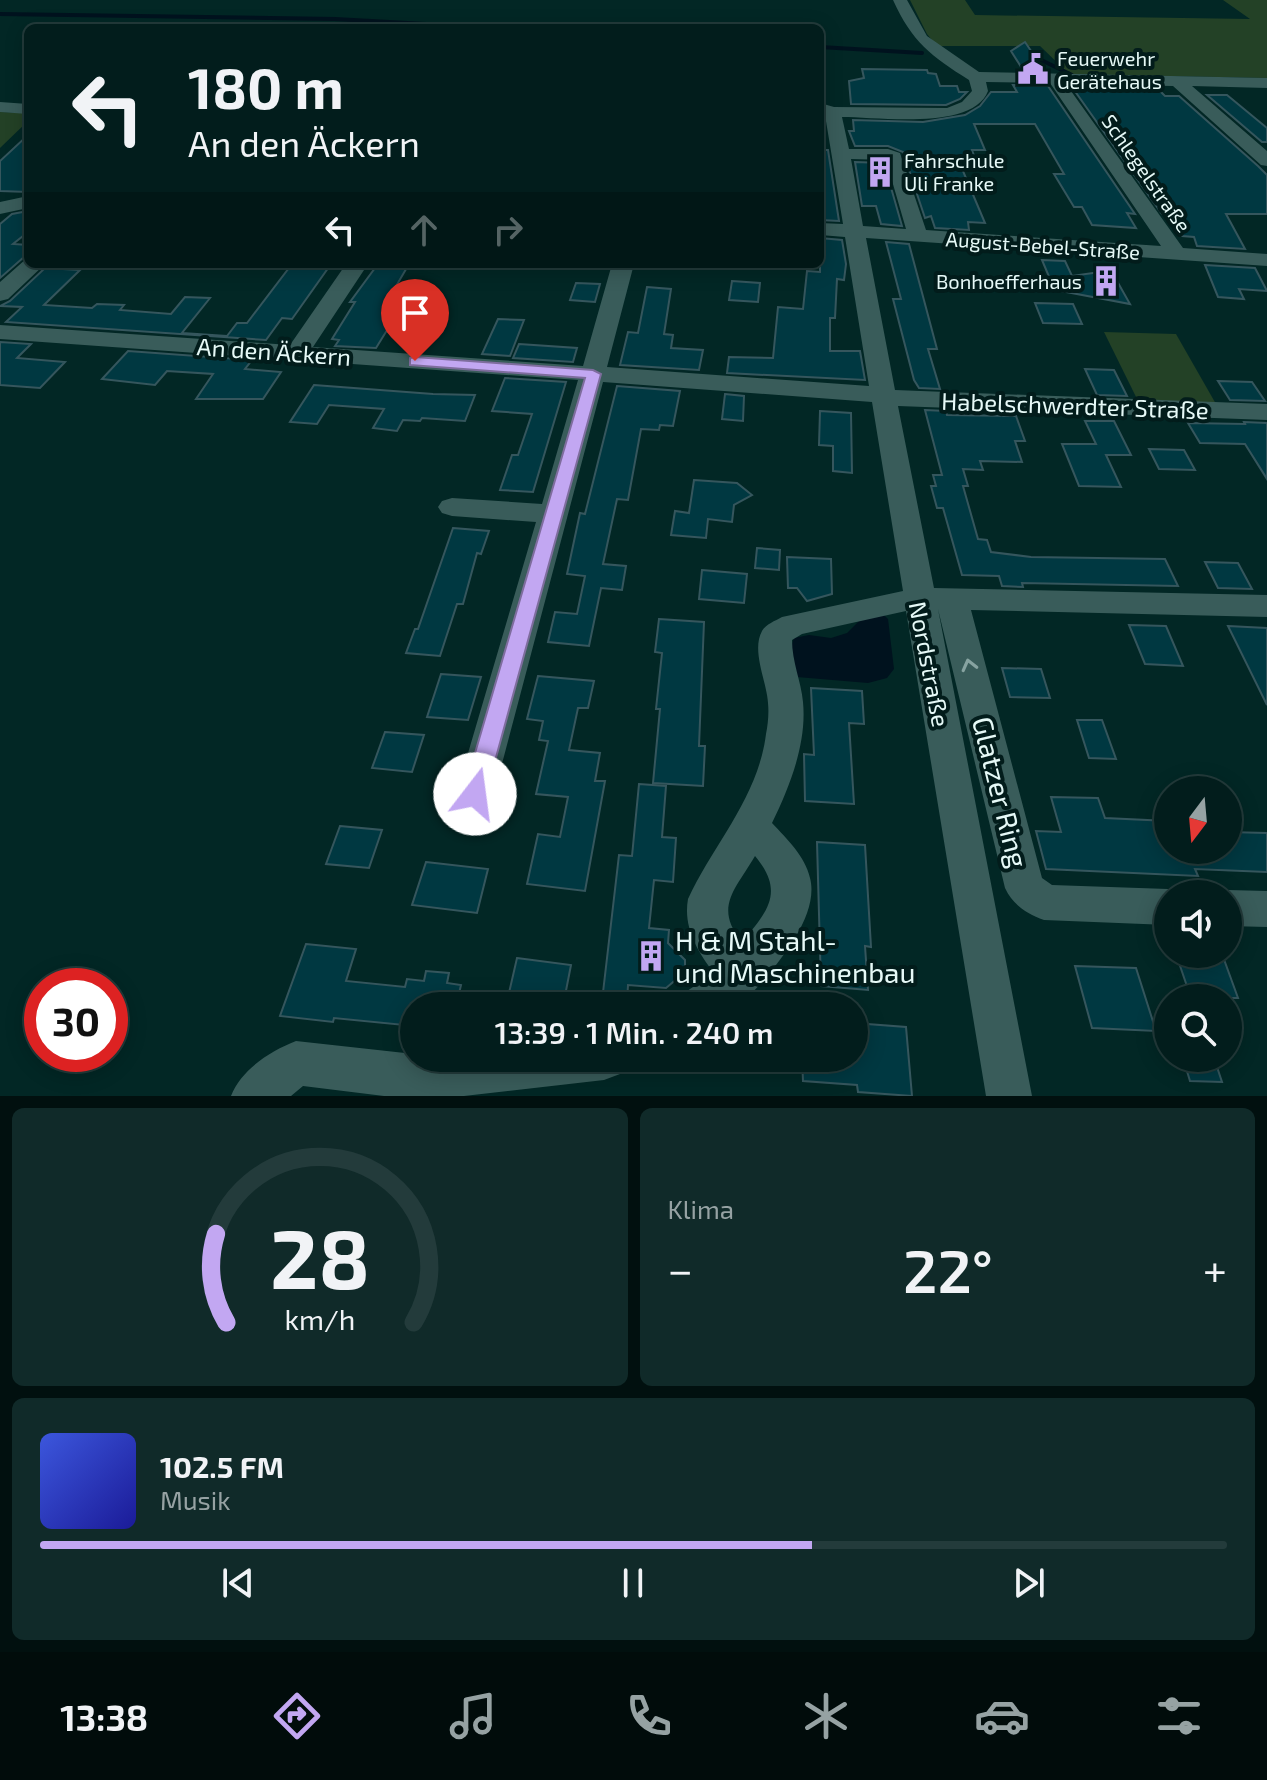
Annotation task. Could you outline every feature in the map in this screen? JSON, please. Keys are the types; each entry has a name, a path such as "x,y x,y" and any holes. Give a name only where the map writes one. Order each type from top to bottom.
{"street":[{"path":"900,0 918,36 931,50 976,77 1267,83"},
{"path":"826,110 948,113 964,108 978,98 981,91 976,77"},
{"name":"Schlegelstraße","path":"1054,78 1177,254"},
{"path":"1177,81 1267,161"},
{"path":"0,107 24,109"},
{"name":"Nordstraße","path":"826,110 856,231 884,396 935,599 1009,1096"},
{"path":"839,154 888,154 894,157 918,236"},
{"path":"0,208 24,203"},
{"name":"August-Bebel-Straße","path":"824,229 1267,260"},
{"path":"0,294 29,268"},
{"path":"297,353 354,268"},
{"path":"475,794 622,268"},
{"name":"An den Äckern","path":"0,332 884,396"},
{"name":"Habelschwerdter Straße","path":"884,396 1267,412"},
{"path":"452,507 555,514"},
{"path":"742,974 709,932 704,912 708,899 752,826 769,786 786,725 786,693 773,650 776,635 793,625 935,599 1267,606"},
{"name":"Glatzer Ring","path":"935,599 1025,888 1044,902 1154,906"},
{"path":"724,992 786,916 793,890 790,874 752,826"},
{"path":"1242,908 1267,909"},
{"path":"254,1096 296,1063 413,1087 512,1072"}],"green space":[{"path":"910,0 965,0 975,15 1250,19 1223,0 1267,0 1267,78 1069,74 1040,46 937,46 927,34"},
{"path":"0,112 24,113 24,125 0,148"},
{"path":"1104,332 1176,334 1216,404 1138,401"}],"water":[{"path":"884,615 888,619 894,669 887,678 868,683 797,677 791,647 794,638 809,635 831,638 847,633 862,618"}],"building":[{"path":"1025,42 1044,70 1023,70 1011,51"},
{"path":"862,69 927,70 936,74 940,86 957,86 959,92 967,92 946,105 851,104 849,81 864,78"},
{"path":"1013,85 1048,86 1135,214 1127,213 1136,228 1092,225 1082,207 1074,207 1054,174 1064,174 1035,124 974,124 985,150 972,150 977,164 960,164 985,223 968,222 969,230 935,228 931,216 925,218 903,152 888,146 855,146 849,131 854,131 853,120 923,122 965,115 980,106 991,92 1017,92"},
{"path":"1072,87 1158,89 1165,96 1179,96 1258,166 1267,175 1267,214 1226,214 1245,249 1197,246 1194,237 1182,236 1170,214 1162,214"},
{"path":"1207,95 1227,95 1267,128 1267,142 1262,142"},
{"path":"24,139 24,192 0,191 0,161"},
{"path":"824,150 828,150 839,221 824,220"},
{"path":"855,162 884,163 902,226 881,224 876,206 862,206"},
{"path":"24,212 24,235 13,244 24,245 24,257 0,278 0,224 12,214"},
{"path":"824,238 842,240 846,264 844,280 837,279 835,318 830,318 830,351 860,351 865,380 727,373 729,357 773,358 778,307 803,309 807,271 820,272 820,268 824,268"},
{"path":"886,242 909,244 937,349 928,349 940,389 919,388 914,380 893,299 901,299"},
{"path":"1042,260 1065,261 1072,276 1100,272 1113,274 1130,304 1029,285 1030,282 1050,279"},
{"path":"1205,265 1255,268 1267,291 1239,289 1244,299 1218,297"},
{"path":"45,268 80,270 44,305 92,308 97,304 124,305 120,310 171,314 185,297 210,298 182,333 227,336 237,323 247,323 289,268 328,268 292,319 282,318 266,340 6,322 22,307 0,306 10,301"},
{"path":"375,268 407,268 385,305 402,306 376,348 335,346 339,340 332,339 355,302 350,302"},
{"path":"732,281 760,283 758,302 729,300"},
{"path":"576,283 600,284 595,302 570,300"},
{"path":"647,287 671,289 664,334 673,335 671,348 703,350 699,370 620,365 628,332 638,333"},
{"path":"1035,303 1073,304 1082,324 1043,323"},
{"path":"498,319 524,320 510,356 482,354"},
{"path":"0,342 31,344 17,358 65,362 40,388 0,385"},
{"path":"519,344 577,348 573,362 513,358"},
{"path":"128,351 252,360 245,369 281,372 263,399 196,399 213,374 167,371 155,385 102,379"},
{"path":"1085,369 1114,370 1127,396 1097,395"},
{"path":"505,378 566,382 533,492 500,490 512,455 518,455 532,414 492,411"},
{"path":"1218,381 1252,382 1265,401 1230,400"},
{"path":"314,385 475,395 465,421 403,420 397,431 373,428 384,409 329,405 317,424 290,422"},
{"path":"617,386 680,391 673,426 660,425 659,430 641,429 628,500 617,499 603,564 626,566 622,590 601,588 589,646 548,642 555,612 577,614 585,576 567,574 580,513 585,514"},
{"path":"725,394 744,396 743,421 722,419"},
{"path":"925,410 946,411 947,415 1016,416 1025,441 1015,441 1022,462 980,461 983,470 963,469 968,486 963,486 978,539 987,540 991,552 1031,557 1165,559 1178,586 1022,583 1023,587 1002,586 999,576 962,575 943,508 937,508 931,486 936,486 933,475 942,475"},
{"path":"820,411 851,413 852,473 833,471 833,446 819,445"},
{"path":"1085,421 1114,421 1131,455 1106,455 1121,487 1079,486 1062,444 1096,444"},
{"path":"1188,423 1267,423 1267,479 1245,444 1200,443"},
{"path":"1149,449 1184,450 1195,470 1159,469"},
{"path":"694,480 737,483 752,495 734,505 732,522 708,519 706,538 671,535 675,511 689,513"},
{"path":"453,528 489,531 481,554 477,553 463,604 457,604 440,656 406,653 415,629 418,629"},
{"path":"757,548 780,550 779,570 755,568"},
{"path":"787,557 831,559 832,594 807,601 797,588 788,588"},
{"path":"1205,562 1238,563 1252,589 1218,588"},
{"path":"702,570 747,574 744,603 699,599"},
{"path":"659,619 704,622 699,746 705,746 703,786 653,783 660,709 656,709 662,653 655,652"},
{"path":"1129,625 1166,626 1183,666 1145,664"},
{"path":"1228,626 1267,628 1267,705"},
{"path":"1002,668 1041,669 1050,698 1010,697"},
{"path":"441,674 481,677 468,720 427,717"},
{"path":"538,676 594,681 588,708 578,708 569,750 600,753 595,781 605,781 585,891 527,884 538,834 560,837 568,797 536,794 548,741 539,740 543,721 527,719"},
{"path":"811,688 862,691 864,724 849,723 854,804 805,801 804,754 814,755"},
{"path":"1077,720 1102,720 1116,759 1089,758"},
{"path":"385,732 424,735 412,772 372,768"},
{"path":"639,784 666,786 662,837 676,838 673,882 654,880 649,928 669,930 668,943 685,960 685,972 666,988 628,985 628,992 603,992 619,855 632,856"},
{"path":"1051,797 1098,798 1105,818 1154,820 1154,864 1242,864 1242,832 1267,833 1267,872 1195,869 1198,876 1046,869 1036,831 1061,832"},
{"path":"340,826 382,830 369,868 326,864"},
{"path":"817,842 865,845 871,947 865,946 868,990 821,986"},
{"path":"426,862 488,869 477,913 412,905"},
{"path":"306,944 356,949 346,981 405,987 407,979 424,981 426,971 449,973 447,983 461,985 459,992 400,992 400,1025 280,1016"},
{"path":"517,958 571,965 566,992 509,992"},
{"path":"1075,966 1136,968 1154,1031 1092,1028"},
{"path":"1181,968 1227,968 1233,984 1186,984"},
{"path":"868,1024 906,1027 912,1096 858,1092 857,1085 803,1081 803,1072 868,1072"},
{"path":"1187,1072 1219,1072 1222,1082 1190,1081"}],"waterway":[{"path":"0,14 335,19 426,24"},
{"path":"824,47 922,53"},
{"path":"1037,58 1072,75"}],"place":[{"name":"Feuerwehr Gerätehaus","path":"1033,69"},
{"name":"Fahrschule Uli Franke","path":"880,172"},
{"name":"Bonhoefferhaus","path":"1106,281"},
{"name":"H & M Stahl- und Maschinenbau","path":"651,956"}],"route":[{"path":"415,361 593,374 475,794"}]}
